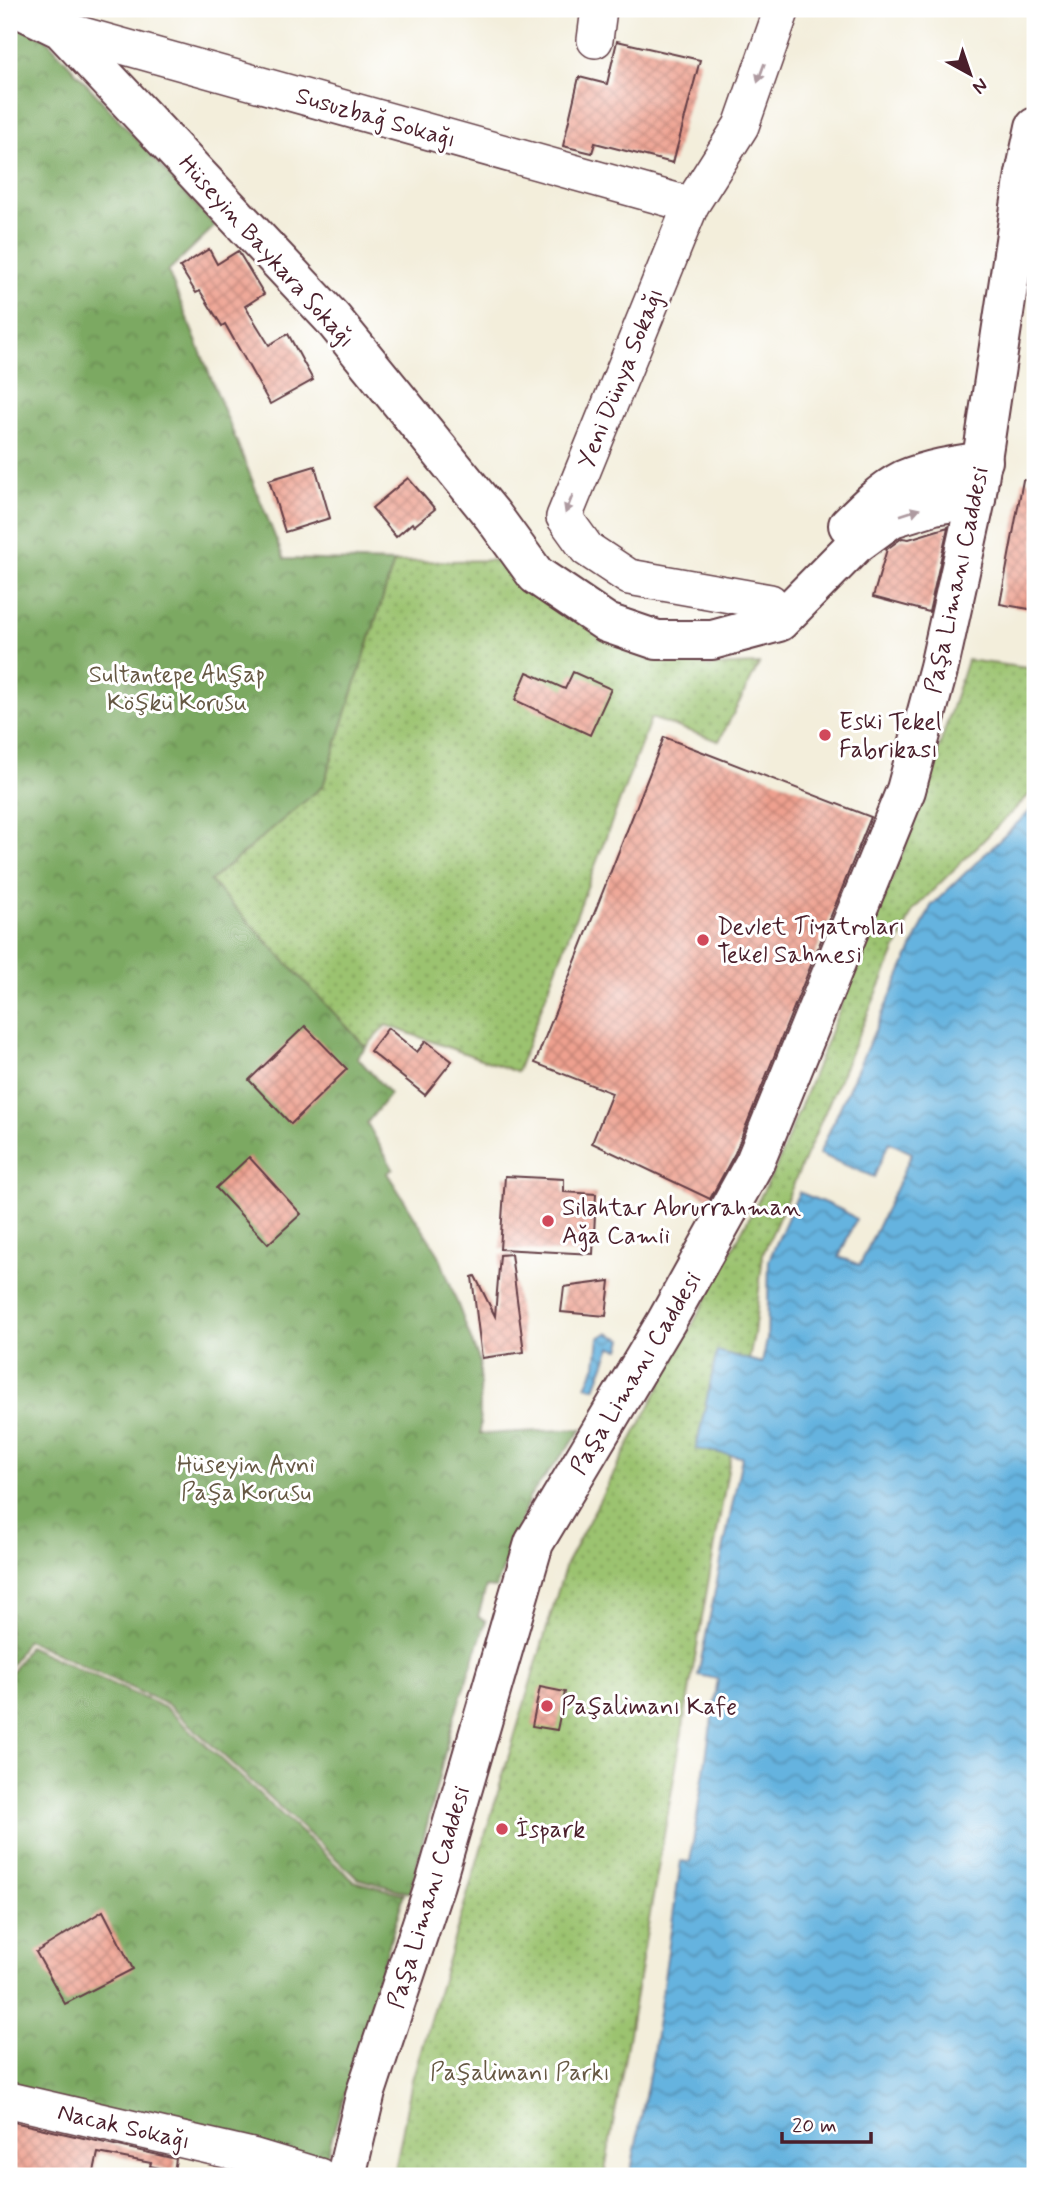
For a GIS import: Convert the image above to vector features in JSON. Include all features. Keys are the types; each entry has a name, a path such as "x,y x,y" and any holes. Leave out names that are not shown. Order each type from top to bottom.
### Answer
{"main road":[{"name":"Hüseyin Baykara Sokağı","path":"20,9 61,29 332,318 493,516 536,575 607,623 657,640 712,640 774,612 866,507 902,481 939,468 983,461"},
{"name":"Paşa Limanı Caddesi","path":"346,2176 366,2092 435,1884 534,1543 666,1322 755,1162 906,790 939,667 976,499 1025,174 1035,127"},
{"path":"774,612 892,518 934,505 976,499"}],"street":[{"name":"Yeni Dünya Sokağı","path":"774,612 629,577 587,549 564,517 691,205 741,126 782,9"},
{"name":"Susuzbağ Sokağı","path":"61,29 691,205"},
{"name":"Nacak Sokağı","path":"9,2100 252,2156 319,2176"}],"green space":[{"path":"9,22 45,38 215,226 168,271 284,559 394,562 323,786 210,881 366,1047 357,1057 390,1094 367,1123 393,1169 387,1173 439,1255 480,1363 480,1434 582,1429 530,1496 496,1588 486,1587 478,1617 486,1621 452,1724 410,1893 357,1878 168,1705 27,1640 9,1669"},
{"path":"502,560 652,651 707,666 759,664 719,741 651,718 517,1072 386,1025 366,1047 209,880 323,786 394,562"},
{"name":"Paşalimanı Parkı","path":"967,660 1035,669 1035,789 913,910 763,1254 754,1334 604,2176 394,2176 412,2080 566,1564 777,1165 917,817"},
{"path":"28,1646 166,1708 354,1881 404,1894 325,2161 9,2091 9,1677"}],"water":[{"path":"1035,806 1035,2176 630,2176 653,2054 681,1861 690,1862 718,1679 698,1675 742,1457 696,1449 717,1351 762,1363 767,1340 769,1260 799,1192 856,1219 839,1257 860,1265 912,1153 889,1142 874,1177 819,1154 931,906"},
{"path":"607,1333 623,1339 620,1349 611,1347 595,1388 586,1386 596,1365 599,1338"}],"building":[{"path":"617,41 700,60 673,163 595,143 592,153 563,146 579,77 607,84"},
{"path":"209,249 217,264 238,251 264,294 245,306 269,345 288,334 313,380 270,404 225,324 222,326 200,291 196,293 180,267"},
{"path":"315,466 330,518 285,532 269,480"},
{"path":"408,478 435,509 396,537 372,508"},
{"path":"1023,480 1035,481 1035,610 1000,604"},
{"path":"948,527 929,612 873,597 887,549 902,538 909,539"},
{"path":"527,672 565,689 573,672 611,689 590,735 515,700"},
{"name":"Devlet Tiyatroları Tekel Sahnesi","path":"664,737 871,817 735,1153 710,1199 592,1143 612,1093 535,1063"},
{"path":"305,1026 347,1069 291,1124 249,1080"},
{"path":"388,1028 417,1052 426,1041 452,1061 425,1095 370,1051"},
{"path":"249,1157 301,1214 268,1244 216,1188"},
{"name":"Silahtar Abrurrahman Ağa Camii","path":"505,1176 564,1179 564,1192 596,1194 593,1254 500,1249"},
{"path":"511,1254 524,1352 482,1358 472,1277 475,1276 495,1316 500,1255"},
{"path":"610,1281 606,1316 561,1312 564,1287"},
{"path":"540,1687 565,1692 557,1730 532,1726"},
{"path":"103,1911 133,1969 65,2004 36,1952"},
{"path":"9,2121 176,2159 174,2171 150,2166 151,2163 98,2153 93,2176 43,2176 9,2167"}],"place":[{"name":"Eski Tekel Fabrikası","path":"825,735"},
{"name":"Devlet Tiyatroları Tekel Sahnesi","path":"703,940"},
{"name":"Silahtar Abrurrahman Ağa Camii","path":"548,1221"},
{"name":"Paşalimanı Kafe","path":"547,1706"},
{"name":"İspark","path":"502,1829"}],"park label":[{"name":"Sultantepe Ahşap Köşkü Korusu","path":"177,688"},
{"name":"Hüseyin Avni Paşa Korusu","path":"246,1478"}]}
